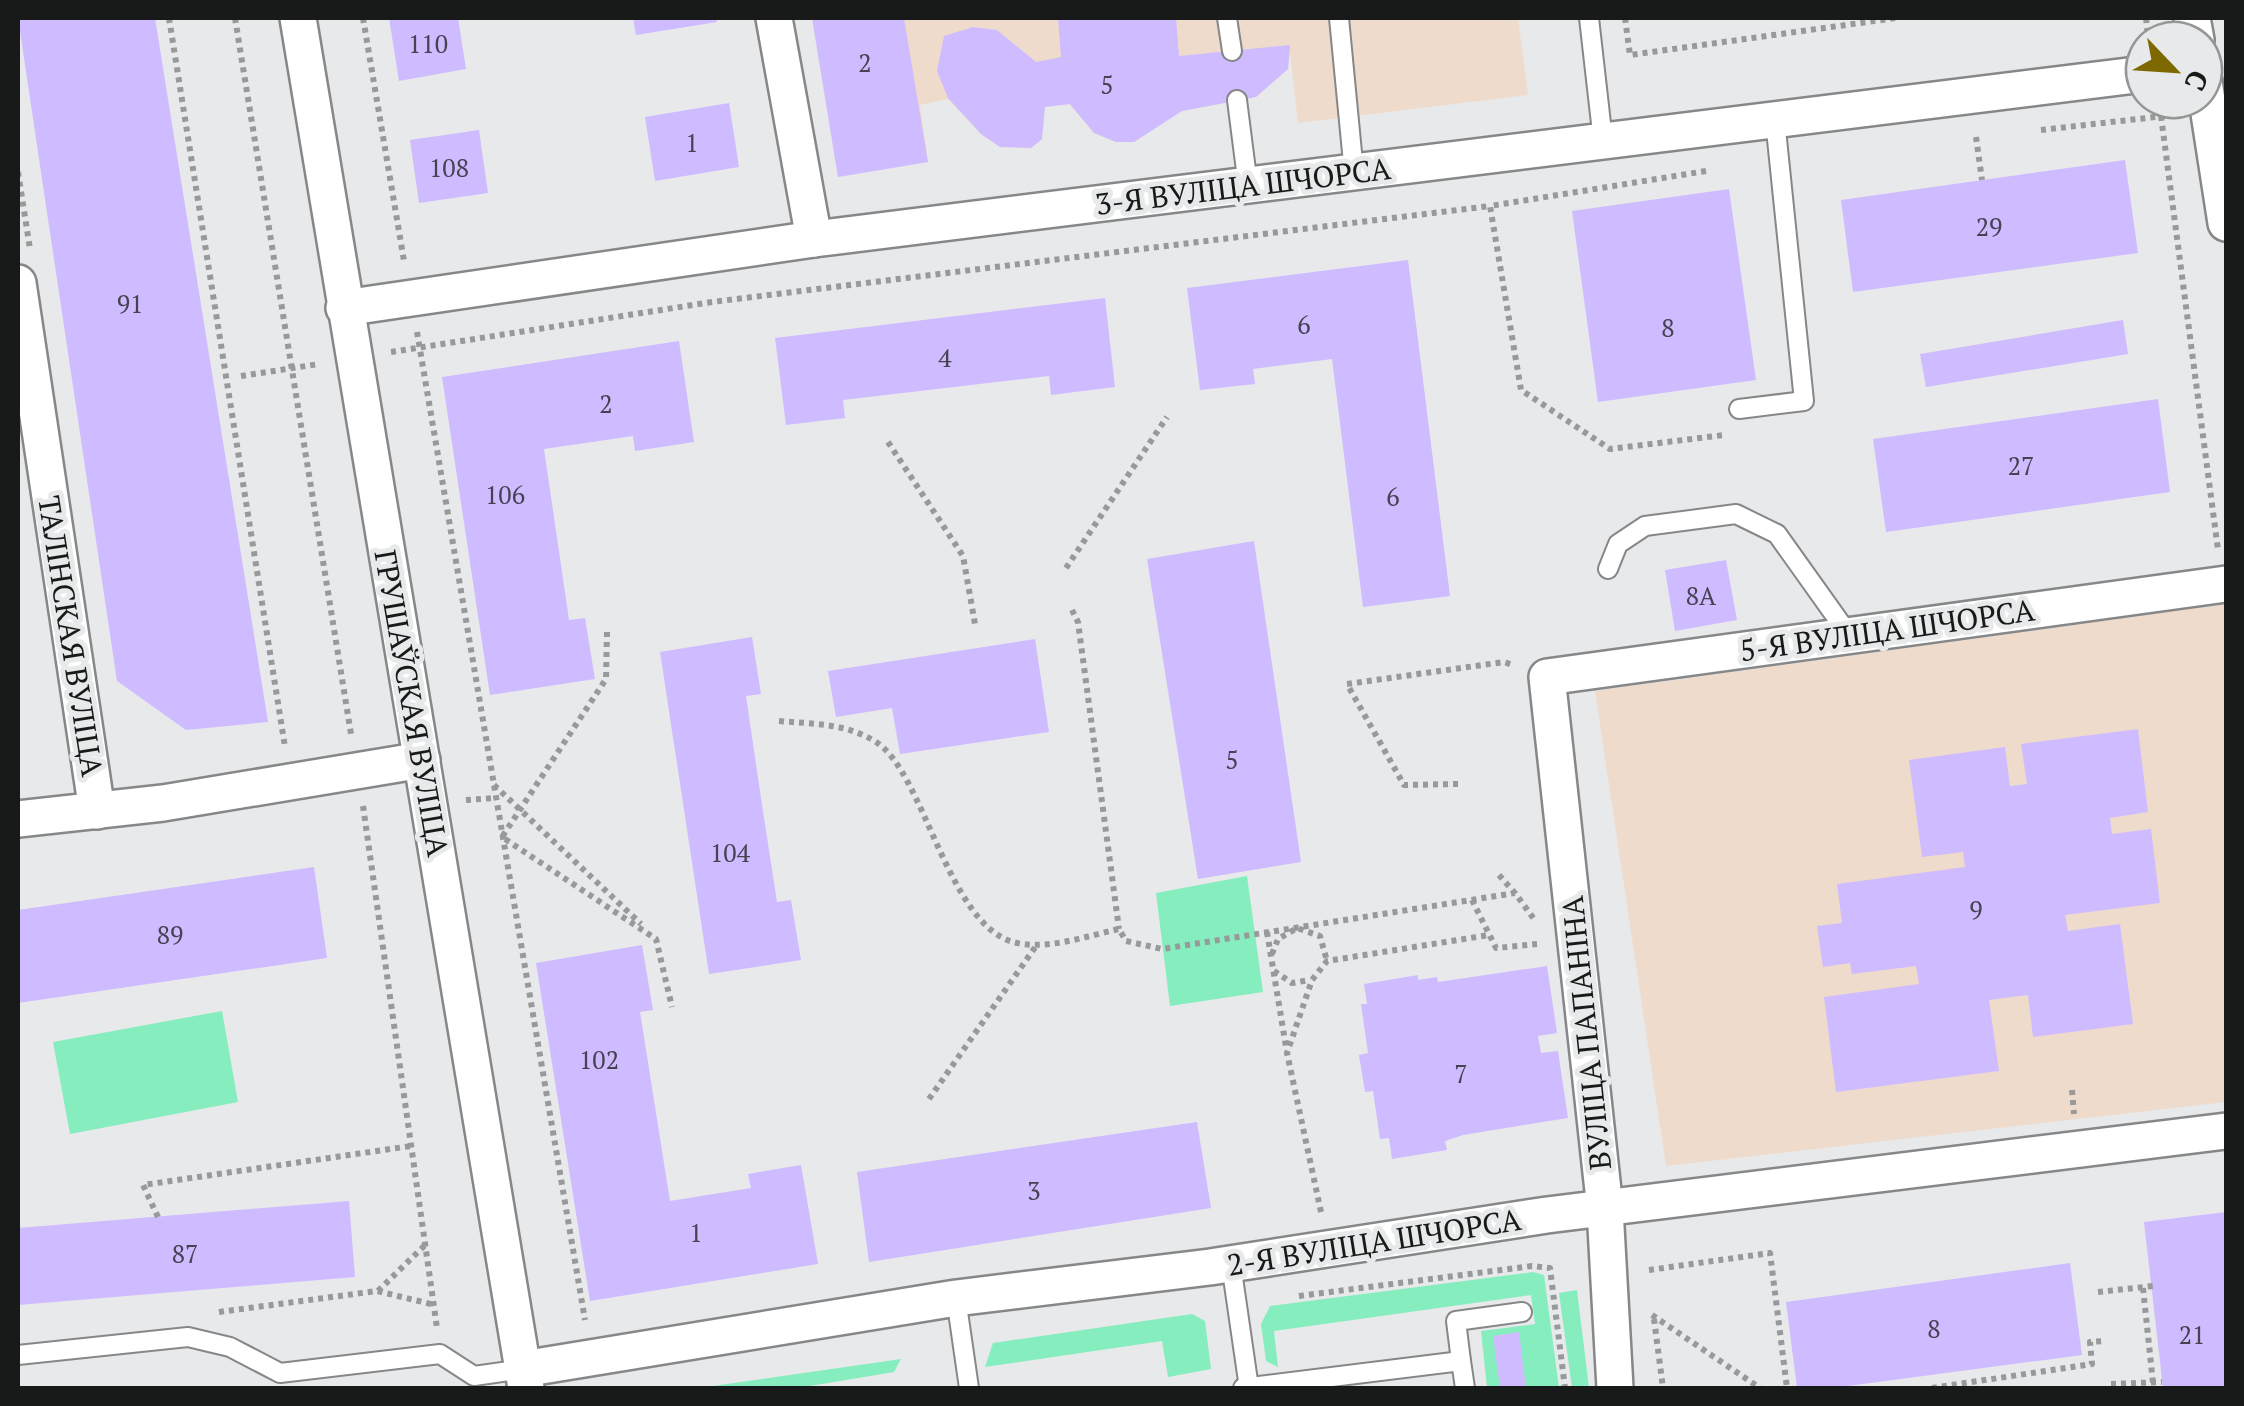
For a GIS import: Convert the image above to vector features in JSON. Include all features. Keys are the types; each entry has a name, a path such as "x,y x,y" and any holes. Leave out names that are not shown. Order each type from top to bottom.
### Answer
{"street":[{"name":"ГРУШАЎСКАЯ ВУЛІЦА","path":"298,18 524,1379"},
{"path":"774,18 814,239"},
{"name":"3-Я ВУЛІЦА ШЧОРСА","path":"344,308 814,239 2124,76"},
{"path":"2219,120 2226,223"},
{"name":"ТАЛІНСКАЯ ВУЛІЦА","path":"25,276 97,811"},
{"name":"5-Я ВУЛІЦА ШЧОРСА","path":"1547,677 2224,584"},
{"name":"ВУЛІЦА ПАПАНІНА","path":"1547,677 1605,1209 1615,1388"},
{"name":"ТАЛІНСКАЯ ВУЛІЦА","path":"18,819 97,811 422,760"},
{"name":"2-Я ВУЛІЦА ШЧОРСА","path":"524,1379 598,1360 956,1298 1232,1264 1605,1209 2226,1131"}],"lane":[{"path":"1227,18 1232,51"},
{"path":"1339,18 1354,172"},
{"path":"1589,18 1603,141"},
{"path":"1238,100 1248,186"},
{"path":"1738,409 1804,401 1775,120"},
{"path":"1608,570 1618,544 1645,526 1736,514 1777,534 1849,635"},
{"path":"1232,1264 1247,1388 1461,1361"},
{"path":"956,1298 969,1388"},
{"path":"1466,1388 1456,1320 1522,1312"},
{"path":"18,1355 188,1338 230,1347 280,1373 440,1354 474,1376 524,1379"}],"path":[{"path":"169,18 288,765"},
{"path":"235,18 356,770 440,1354"},
{"path":"363,18 584,1319 592,1332 598,1360"},
{"path":"1625,18 1630,55 1896,18"},
{"path":"2032,131 2161,116 2224,584"},
{"path":"1957,140 1995,135"},
{"path":"1976,138 1982,180"},
{"path":"241,376 712,302 1490,206 1779,160"},
{"path":"18,172 25,276"},
{"path":"1490,206 1521,390 1610,449 1744,432"},
{"path":"1066,568 1167,417"},
{"path":"888,442 963,556 974,624"},
{"path":"1072,610 1078,622 1119,929 1126,941 1162,949 1514,893"},
{"path":"502,837 606,679 607,632"},
{"path":"1458,784 1404,785 1347,684 1504,662 1547,677"},
{"path":"779,721 846,727 879,744 894,759 928,830 980,920 1009,941 1036,946 1119,929"},
{"path":"493,784 656,939 672,1007"},
{"path":"502,837 656,939"},
{"path":"1499,875 1544,930"},
{"path":"1472,900 1496,948 1553,943"},
{"path":"1271,957 1278,939 1296,928 1320,936 1327,962"},
{"path":"1267,932 1322,1217"},
{"path":"1288,1053 1312,980 1327,962 1489,936"},
{"path":"929,1099 1036,946"},
{"path":"1274,971 1292,982 1312,980"},
{"path":"158,1217 143,1185 411,1146"},
{"path":"377,1292 426,1244"},
{"path":"1650,1270 1770,1253 1787,1388"},
{"path":"1236,1305 1532,1266 1550,1268 1565,1388"},
{"path":"2098,1292 2154,1286"},
{"path":"2111,1384 2152,1384 2142,1288"},
{"path":"1653,1315 1760,1388"},
{"path":"1932,1388 2092,1364 2090,1342 2104,1340"}],"shaded area":[{"path":"812,18 1518,18 1528,95 1298,123 1290,53 1288,69 1256,97 1182,111 1134,142 1116,142 1094,133 1069,104 1045,107 1042,139 1031,148 1000,147 981,134 948,99 920,105 928,162 838,177"},
{"path":"2226,604 2226,1102 1666,1166 1595,691"}],"green space":[{"path":"1247,876 1263,992 1170,1006 1156,893"},
{"path":"222,1011 238,1102 70,1134 53,1042"},
{"path":"1533,1272 1544,1275 1559,1388 1487,1388 1481,1331 1535,1324 1531,1295 1274,1331 1278,1367 1266,1361 1261,1324 1270,1306"},
{"path":"1577,1290 1589,1388 1572,1388 1559,1293"},
{"path":"1192,1314 1205,1321 1211,1369 1168,1377 1162,1341 985,1367 993,1343"},
{"path":"901,1359 894,1372 798,1388 699,1388"}],"building":[{"path":"18,18 155,18 268,722 186,730 117,681"},
{"path":"389,18 458,18 466,69 399,81"},
{"path":"633,18 716,18 717,22 636,35"},
{"path":"812,18 904,18 928,162 838,177"},
{"path":"1058,18 1176,18 1179,56 1290,45 1288,69 1256,97 1182,111 1134,142 1116,142 1094,133 1070,104 1045,107 1042,139 1031,148 1000,147 981,134 948,98 937,71 944,36 973,27 997,30 1036,62 1061,57"},
{"path":"729,103 739,167 655,181 645,117"},
{"path":"479,130 488,193 419,203 410,140"},
{"path":"2125,160 2138,253 1853,292 1841,200"},
{"path":"1729,189 1756,380 1598,402 1572,211"},
{"path":"1408,260 1450,596 1363,607 1332,359 1253,369 1255,384 1200,390 1187,288"},
{"path":"1105,298 1115,387 1051,395 1049,376 843,400 845,418 786,425 775,338"},
{"path":"2123,320 2128,354 1926,387 1920,354"},
{"path":"679,341 694,442 635,451 633,436 544,449 569,620 585,618 595,679 490,695 442,377"},
{"path":"2158,399 2170,492 1886,532 1873,439"},
{"path":"1254,541 1301,862 1198,879 1147,559"},
{"path":"1726,560 1737,620 1675,631 1665,570"},
{"path":"752,637 761,694 746,696 762,805 777,902 791,900 801,960 709,974 660,652"},
{"path":"1035,639 1049,732 900,754 892,708 836,717 828,671"},
{"path":"2138,729 2148,812 2110,818 2112,834 2151,829 2160,903 2065,915 2068,931 2120,924 2133,1024 2033,1037 2028,995 1989,1000 1999,1071 1836,1092 1824,997 1919,984 1916,966 1852,974 1850,963 1823,967 1817,926 1842,923 1837,884 1965,867 1963,852 1922,857 1909,760 2005,747 2010,786 2027,784 2021,744"},
{"path":"314,867 327,958 18,1003 18,910"},
{"path":"642,945 653,1010 640,1012 670,1201 751,1188 748,1174 801,1165 818,1264 590,1301 536,963"},
{"path":"1547,966 1557,1033 1538,1036 1541,1053 1558,1051 1568,1118 1463,1135 1445,1141 1447,1150 1392,1159 1389,1138 1380,1139 1373,1091 1365,1092 1359,1055 1368,1053 1361,1004 1367,1004 1364,984 1418,975 1418,980 1437,977 1438,982"},
{"path":"1197,1122 1211,1208 869,1262 857,1172"},
{"path":"349,1201 355,1277 18,1305 18,1228"},
{"path":"2226,1212 2226,1388 2163,1388 2144,1222"},
{"path":"2070,1263 2082,1355 1833,1388 1797,1388 1786,1302"},
{"path":"1519,1332 1526,1388 1500,1388 1493,1336"}]}
